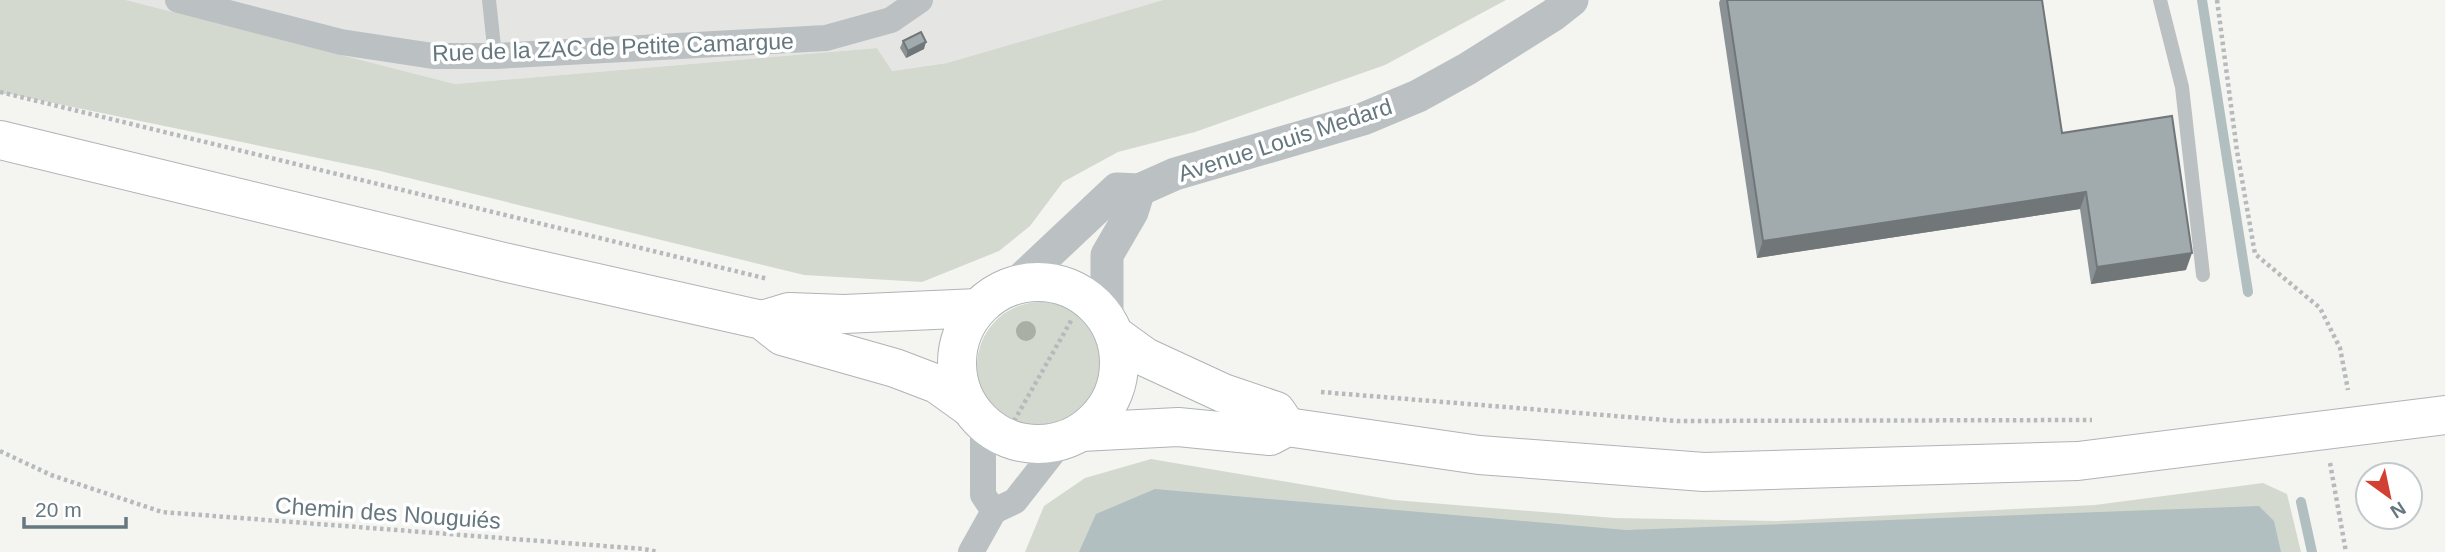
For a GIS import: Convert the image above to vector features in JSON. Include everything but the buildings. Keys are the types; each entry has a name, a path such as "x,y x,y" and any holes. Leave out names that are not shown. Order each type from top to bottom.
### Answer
{"main road":[{"path":"0,141 508,263 762,320 782,336 894,368 937,384 988,418"},
{"path":"1072,437 1097,418 1110,401 1117,381 1119,360 1093,304 1076,291 1045,283 1014,286 995,295 978,308 958,345 956,366 960,388 988,418 1000,436 1020,443 1041,445 1072,437 1178,427 1270,436 1287,427 1479,454 1704,472 2078,461 2445,415"},
{"path":"762,320 789,312 844,314 978,308"},
{"path":"1100,323 1145,357 1223,393 1276,411 1287,427"}],"street":[{"name":"Rue de la ZAC de Petite Camargue","path":"178,0 244,8 341,42 433,56 495,56 826,38 891,20 920,0"},
{"name":"Avenue Louis Medard","path":"1014,286 1117,188 1139,190 1175,174 1363,119 1418,96 1467,69 1553,15 1572,0"},
{"path":"1100,323 1107,255 1132,212 1139,190"},
{"path":"988,418 983,495 994,511"},
{"path":"971,552 994,511 1015,501 1072,437"}],"lane":[{"path":"489,0 495,56"},
{"path":"2160,0 2182,87 2203,275"}],"path":[{"path":"2217,0 2237,151 2255,254 2320,308 2340,348 2347,381 2348,392 2336,395"},
{"path":"0,92 769,279"},
{"path":"988,418 1100,323"},
{"path":"1310,391 1677,421 2096,420"},
{"path":"2323,431 2346,552"},
{"name":"Chemin des Nouguiés","path":"0,451 51,475 162,512 658,552"}],"shaded area":[{"path":"0,0 126,0 455,84 877,48 892,71 947,63 1163,0 1506,0 1385,65 1195,132 1118,152 1063,182 1030,226 999,251 922,282 804,275 376,170 0,94"},
{"path":"126,0 1163,0 947,63 891,71 877,48 455,84"},
{"path":"1041,302 1066,307 1086,321 1100,341 1105,366 1100,391 1086,411 1066,425 1041,430 1016,425 996,411 982,391 977,366 982,341 996,321 1016,307"},
{"path":"1151,459 1394,500 1615,518 1778,521 2095,505 2263,483 2287,494 2301,552 1025,552 1044,506 1085,478"},
{"path":"1155,489 1626,530 2259,506 2274,521 2281,552 1079,552 1096,514"}],"waterway":[{"path":"2202,0 2248,292"},
{"path":"2301,502 2312,552"}]}
